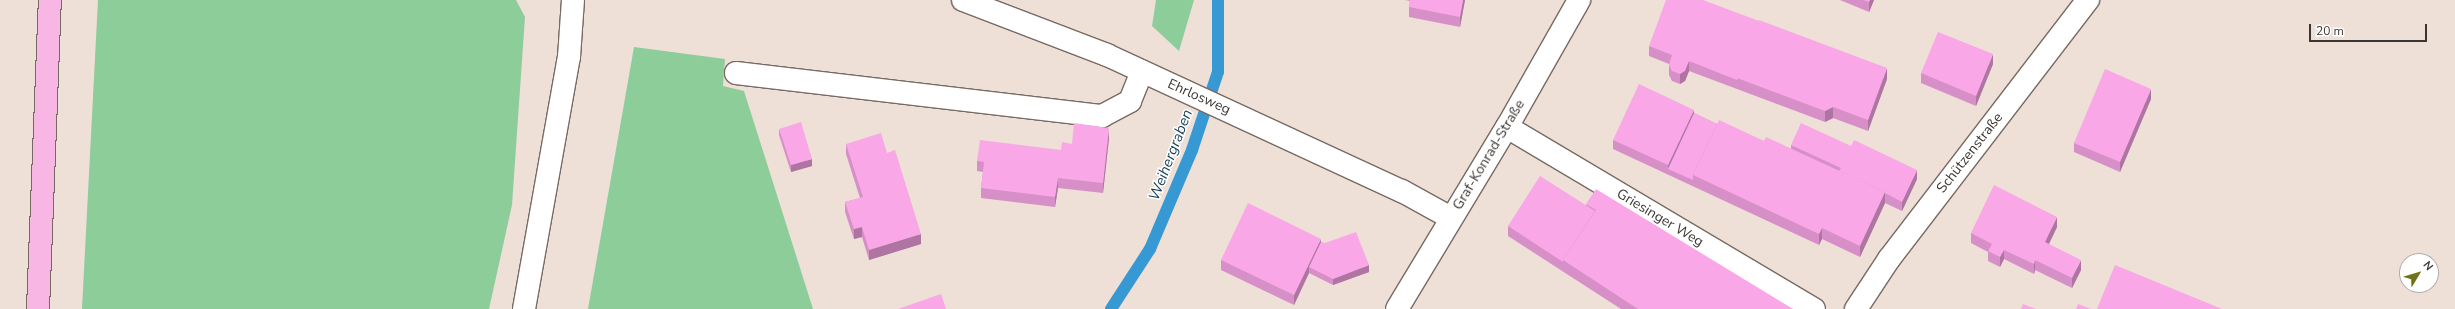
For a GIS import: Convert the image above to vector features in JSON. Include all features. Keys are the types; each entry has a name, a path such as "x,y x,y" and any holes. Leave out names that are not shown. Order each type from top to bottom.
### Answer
{"main road":[{"path":"38,309 50,0"}],"street":[{"path":"524,309 569,57 573,0"},
{"name":"Ehrlosweg","path":"963,0 1108,55 1402,191 1451,218"},
{"name":"Graf-Konrad-Straße","path":"1397,309 1507,127 1579,0"},
{"name":"Schützenstraße","path":"1856,309 1889,258 2088,0"},
{"path":"736,73 1102,116 1130,101 1142,71"},
{"name":"Griesinger Weg","path":"1507,127 1814,309"}],"green space":[{"path":"98,0 516,0 525,17 512,205 489,309 82,309"},
{"path":"1156,0 1194,0 1179,51 1152,26"},
{"path":"634,47 725,59 723,86 744,91 813,309 588,309"}],"building":[{"path":"1410,0 1463,0 1460,17 1409,7"},
{"path":"1666,0 1703,0 1759,21 1737,80 1689,61 1685,71 1680,74 1672,71 1669,65 1672,55 1649,46"},
{"path":"1759,20 1887,68 1868,120 1833,107 1825,111 1737,78"},
{"path":"1938,32 1993,54 1976,96 1921,73"},
{"path":"2105,69 2151,89 2120,162 2074,143"},
{"path":"1639,84 1694,110 1668,165 1613,140"},
{"path":"1694,113 1717,124 1693,175 1693,180 1668,169"},
{"path":"1719,120 1764,141 1766,137 1885,192 1860,246 1822,228 1819,234 1693,175"},
{"path":"801,122 812,159 791,165 779,129"},
{"path":"1074,123 1109,128 1103,183 1058,178 1055,197 981,188 984,162 977,161 980,140 1061,150 1062,142 1072,144"},
{"path":"1801,123 1851,146 1854,140 1917,170 1902,202 1885,192 1839,171 1841,168 1791,145"},
{"path":"881,133 887,153 895,150 921,234 869,250 862,227 854,229 845,202 863,197 846,144"},
{"path":"1540,176 1595,211 1563,262 1508,226"},
{"path":"1994,185 2057,217 2045,242 2081,260 2072,278 2035,260 2034,264 2004,250 2000,257 1988,251 1992,244 1971,233"},
{"path":"1596,189 1793,309 1638,309 1563,260 1596,210 1586,204"},
{"path":"1248,203 1321,239 1294,295 1221,260"},
{"path":"1356,232 1369,265 1333,279 1309,267 1321,242 1325,243"},
{"path":"2115,265 2222,309 2097,309"},
{"path":"941,294 946,309 898,309"},
{"path":"2023,304 2036,309 2021,309"},
{"path":"2078,304 2091,309 2076,309"}],"waterway":[{"name":"Weihergraben","path":"1111,309 1150,249 1192,150 1218,72 1218,0"}]}
